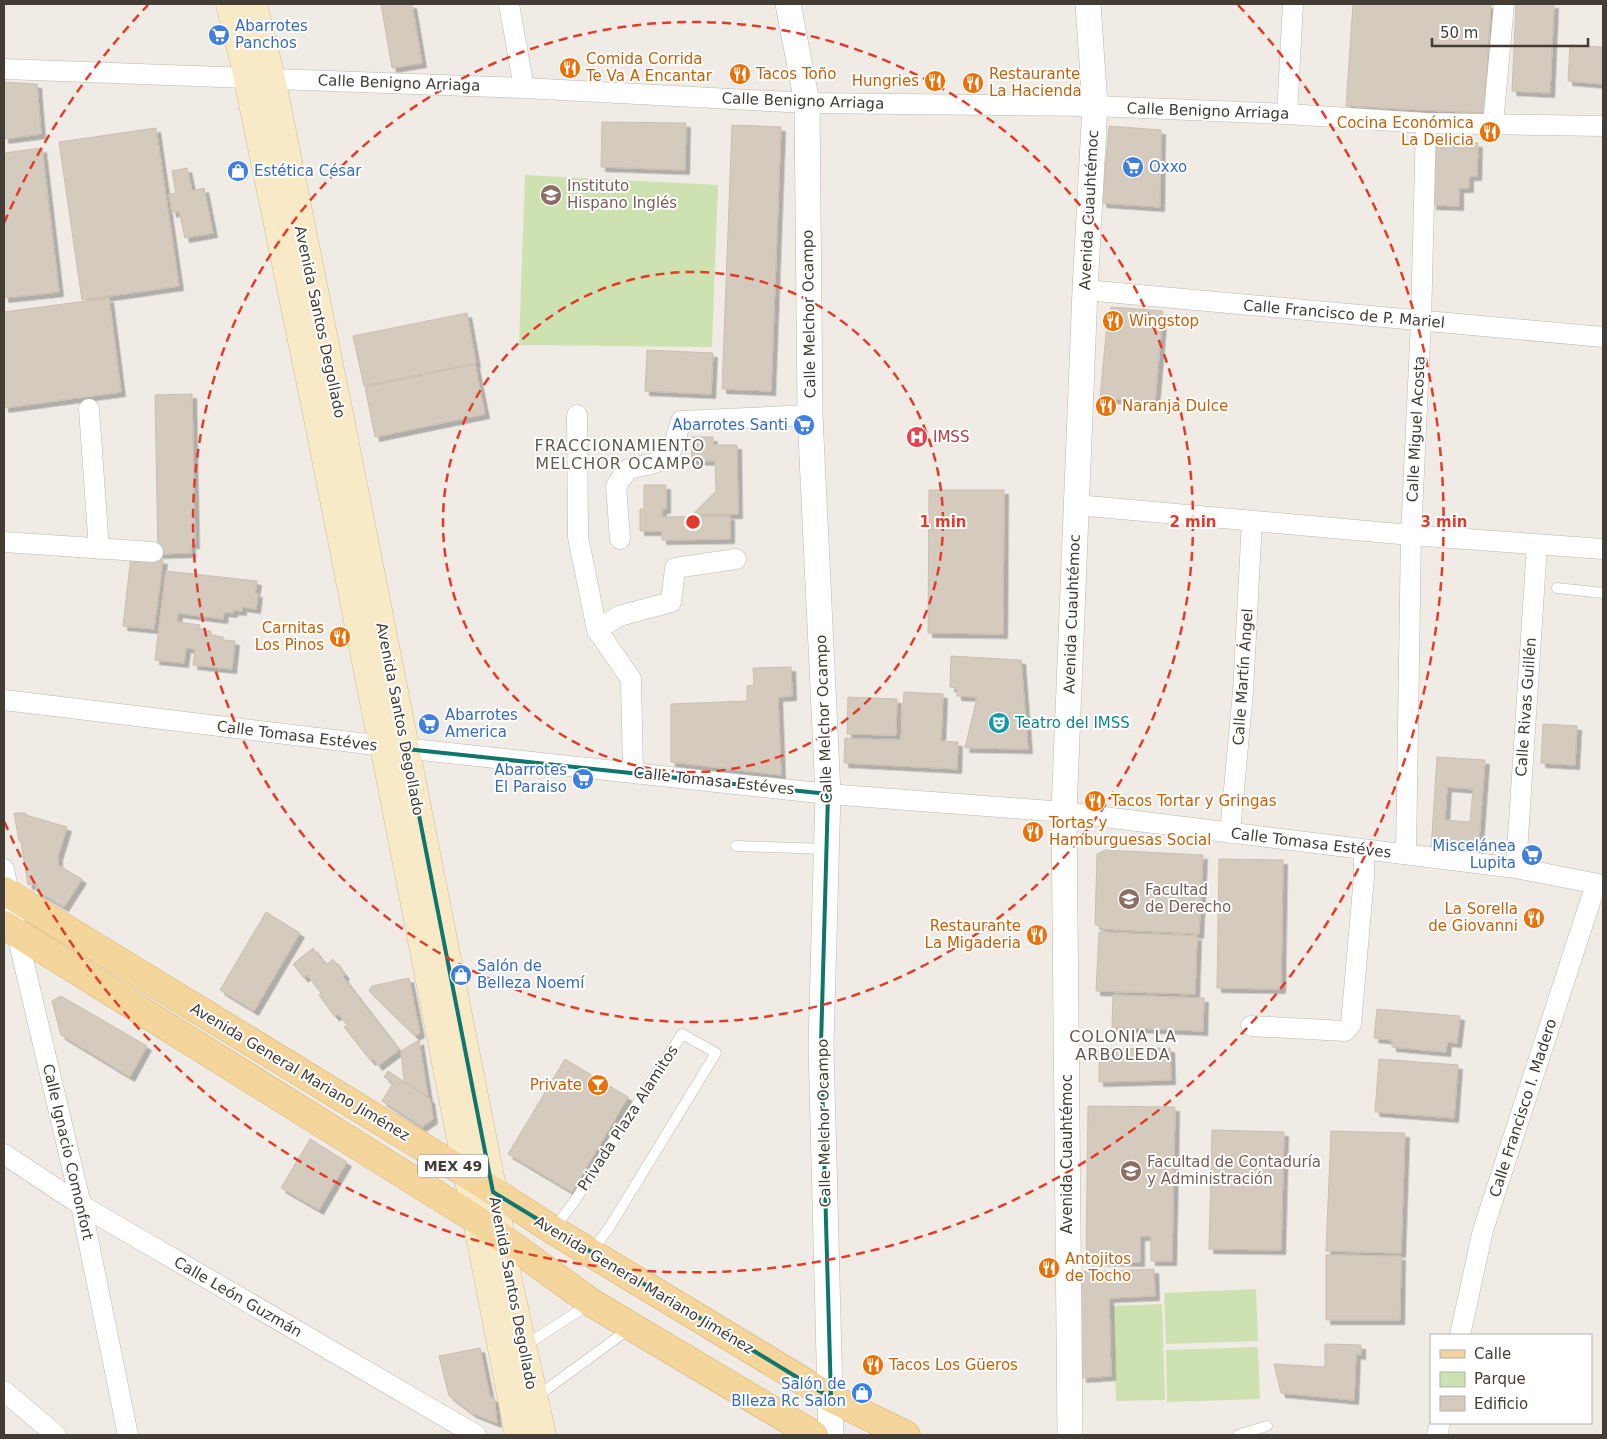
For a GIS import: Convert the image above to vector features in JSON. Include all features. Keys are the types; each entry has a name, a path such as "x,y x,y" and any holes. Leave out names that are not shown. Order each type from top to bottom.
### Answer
{"main road":[{"name":"Avenida Santos Degollado","path":"230,4 259,78"},
{"name":"Avenida Santos Degollado","path":"253,4 259,78 395,748 493,1192 507,1276 542,1435"},
{"name":"Avenida Santos Degollado","path":"395,748 467,1174 519,1435"},
{"name":"Avenida General Mariano Jiménez","path":"6,885 553,1230 831,1398 906,1435"},
{"name":"Avenida General Mariano Jiménez","path":"10,929 477,1220 592,1303 814,1435"}],"street":[{"path":"509,4 524,88"},
{"name":"Calle Melchor Ocampo","path":"788,4 807,103 810,415 828,794 821,1045 831,1435"},
{"name":"Avenida Cuauhtémoc","path":"1070,1435 1064,812 1085,290 1095,106 1088,4"},
{"path":"1286,114 1293,4"},
{"path":"1493,124 1504,4"},
{"name":"Calle Benigno Arriaga","path":"4,69 524,88 807,103 1095,106 1286,114 1426,123 1603,126"},
{"name":"Calle Miguel Acosta","path":"1406,854 1411,535 1421,321 1426,123"},
{"name":"Calle Francisco de P. Mariel","path":"1085,290 1603,337"},
{"path":"89,409 99,549"},
{"path":"577,415 578,537 597,630 631,679 633,772"},
{"path":"620,539 616,486 628,469 660,462 673,451 681,421 810,415"},
{"path":"1076,505 1411,535 1603,549"},
{"name":"Calle Martín Ángel","path":"1230,833 1243,691 1252,521"},
{"path":"4,542 153,552"},
{"name":"Calle Rivas Guillén","path":"1516,868 1537,545"},
{"path":"597,630 619,616 671,602 675,568 736,559"},
{"name":"Calle Tomasa Estéves","path":"4,700 395,748 828,794 1064,812 1516,868 1599,885"},
{"path":"1251,1026 1345,1031 1351,1024 1364,878 1364,849"},
{"name":"Calle Ignacio Comonfort","path":"6,885 10,929 81,1205 128,1435"},
{"name":"Calle Francisco I. Madero","path":"1460,1334 1483,1230 1599,885"},
{"name":"Calle León Guzmán","path":"4,1154 81,1205 476,1435"},
{"path":"4,1392 56,1435"}],"lane":[{"path":"1556,588 1603,593"},
{"path":"736,846 826,849"},
{"name":"Privada Plaza Alamitos","path":"553,1230 576,1199 682,1034 716,1054 609,1228 590,1252"},
{"path":"523,1347 592,1303"},
{"path":"534,1399 632,1327"},
{"path":"1238,1435 1267,1426"}],"highlighted area":[{"path":"406,749 828,794 821,1045 831,1398 493,1192"}],"green space":[{"path":"525,175 718,185 712,347 519,345"},
{"path":"1256,1289 1258,1341 1166,1344 1164,1293"},
{"path":"1162,1304 1165,1400 1116,1401 1113,1306"},
{"path":"1258,1347 1260,1399 1167,1402 1166,1350"}],"building":[{"path":"381,4 412,4 422,63 392,68"},
{"path":"1353,4 1491,4 1484,113 1346,106"},
{"path":"1516,4 1554,4 1550,93 1512,91"},
{"path":"1570,45 1603,47 1603,84 1568,81"},
{"path":"4,82 37,84 41,134 4,139"},
{"path":"602,122 686,123 685,170 601,167"},
{"path":"732,125 781,127 771,391 722,389"},
{"name":"Oxxo","path":"1109,126 1161,130 1160,207 1102,203"},
{"path":"156,128 179,286 82,300 59,142"},
{"path":"1434,141 1478,143 1477,176 1469,176 1469,188 1459,188 1459,206 1432,205"},
{"path":"42,148 59,292 4,298 4,153"},
{"path":"187,168 192,191 204,188 213,233 185,238 179,211 172,213 169,194 176,193 172,171"},
{"path":"109,298 121,392 4,408 4,312"},
{"path":"1111,307 1163,311 1155,402 1100,398 1107,323 1110,323"},
{"path":"467,313 476,363 364,386 353,336"},
{"path":"647,350 713,353 711,394 645,391"},
{"path":"475,364 485,414 375,437 365,387"},
{"path":"192,394 195,544 191,544 191,553 158,554 155,395"},
{"path":"691,437 713,437 713,445 737,445 738,514 692,515 716,491 715,461 692,460"},
{"path":"644,485 666,485 666,509 662,509 662,517 730,516 730,539 662,540 662,531 640,531 640,509 644,509"},
{"path":"929,490 1004,490 1003,634 928,633"},
{"path":"131,556 163,560 154,629 123,626"},
{"path":"166,571 257,581 255,594 258,593 256,609 242,607 242,611 224,612 223,619 178,613 177,622 200,625 199,630 211,631 211,635 223,637 223,640 235,641 232,669 193,665 195,649 186,648 184,663 155,660"},
{"name":"Teatro del IMSS","path":"951,656 1021,660 1028,749 965,748 977,697 957,696 957,688 950,687"},
{"path":"791,667 792,696 778,697 781,775 671,762 671,704 747,701 747,686 754,685 753,668"},
{"path":"904,692 943,694 941,741 958,742 957,769 844,763 845,738 901,741"},
{"path":"848,697 897,699 896,735 847,734"},
{"path":"1543,724 1577,726 1575,765 1541,763"},
{"path":"1437,757 1485,760 1478,853 1431,850","holes":["1447,787 1473,789 1470,822 1445,820"]},
{"path":"14,813 26,813 26,815 67,827 58,856 58,865 82,879 64,907 35,890 38,884 28,885"},
{"path":"1105,850 1203,855 1199,934 1103,929 1095,924 1097,854"},
{"path":"1219,859 1283,860 1281,989 1217,988"},
{"path":"266,912 300,933 254,1011 220,990"},
{"path":"1099,932 1197,936 1195,994 1096,991"},
{"path":"313,948 326,965 333,959 345,975 343,977 399,1050 378,1066 373,1059 371,1061 344,1027 347,1025 338,1014 335,1017 319,995 321,993 307,975 304,978 293,964"},
{"path":"409,978 420,1033 415,1036 369,991 372,986"},
{"path":"1113,995 1204,998 1203,1031 1112,1027"},
{"path":"61,996 147,1046 130,1077 61,1035 52,1001"},
{"path":"1377,1009 1460,1016 1457,1043 1447,1042 1446,1052 1392,1047 1392,1040 1374,1038"},
{"path":"419,1040 428,1097 404,1082 401,1051"},
{"path":"1170,1048 1171,1080 1099,1082 1099,1049"},
{"path":"565,1059 628,1097 572,1192 508,1154"},
{"path":"1379,1059 1458,1065 1454,1118 1375,1112"},
{"path":"388,1071 430,1099 433,1119 422,1127 382,1101 393,1083 384,1077"},
{"name":"Facultad de Contaduría y Administración","path":"1088,1106 1175,1107 1172,1261 1151,1261 1151,1236 1140,1236 1140,1262 1086,1261"},
{"path":"1212,1130 1284,1132 1281,1250 1209,1249"},
{"path":"1331,1131 1405,1133 1401,1253 1326,1251"},
{"path":"310,1139 347,1162 319,1210 281,1188"},
{"path":"1326,1255 1401,1256 1400,1320 1326,1320"},
{"path":"1154,1269 1155,1296 1109,1298 1111,1376 1082,1378 1079,1272"},
{"path":"1325,1344 1361,1345 1361,1355 1356,1354 1354,1400 1281,1393 1274,1364 1325,1367"},
{"path":"480,1348 490,1397 494,1398 497,1423 472,1413 449,1396 439,1356"}],"place":[{"name":"Abarrotes Panchos","path":"219,35"},
{"name":"Comida Corrida Te Va A Encantar","path":"570,68"},
{"name":"Tacos Toño","path":"740,74"},
{"name":"Hungries","path":"935,81"},
{"name":"Restaurante La Hacienda","path":"973,83"},
{"name":"Cocina Económica La Delicia","path":"1490,132"},
{"name":"Oxxo","path":"1133,167"},
{"name":"Estética César","path":"238,171"},
{"name":"Instituto Hispano Inglés","path":"551,195"},
{"name":"Wingstop","path":"1113,321"},
{"name":"Naranja Dulce","path":"1106,406"},
{"name":"Abarrotes Santi","path":"804,425"},
{"name":"IMSS","path":"917,437"},
{"name":"Carnitas Los Pinos","path":"340,637"},
{"name":"Teatro del IMSS","path":"999,723"},
{"name":"Abarrotes America","path":"429,724"},
{"name":"Abarrotes El Paraiso","path":"583,779"},
{"name":"Tacos Tortar y Gringas","path":"1095,801"},
{"name":"Tortas y Hamburguesas Social","path":"1033,832"},
{"name":"Miscelánea Lupita","path":"1532,855"},
{"name":"Facultad de Derecho","path":"1129,899"},
{"name":"La Sorella de Giovanni","path":"1534,918"},
{"name":"Restaurante La Migaderia","path":"1037,935"},
{"name":"Salón de Belleza Noemí","path":"461,975"},
{"name":"Private","path":"598,1085"},
{"name":"Facultad de Contaduría y Administración","path":"1131,1171"},
{"name":"Antojitos de Tocho","path":"1049,1268"},
{"name":"Tacos Los Güeros","path":"873,1365"},
{"name":"Salón de Blleza Rc Salon","path":"862,1393"}],"district":[{"name":"FRACCIONAMIENTO MELCHOR OCAMPO","path":"620,454"},
{"name":"COLONIA LA ARBOLEDA","path":"1123,1045"}]}
